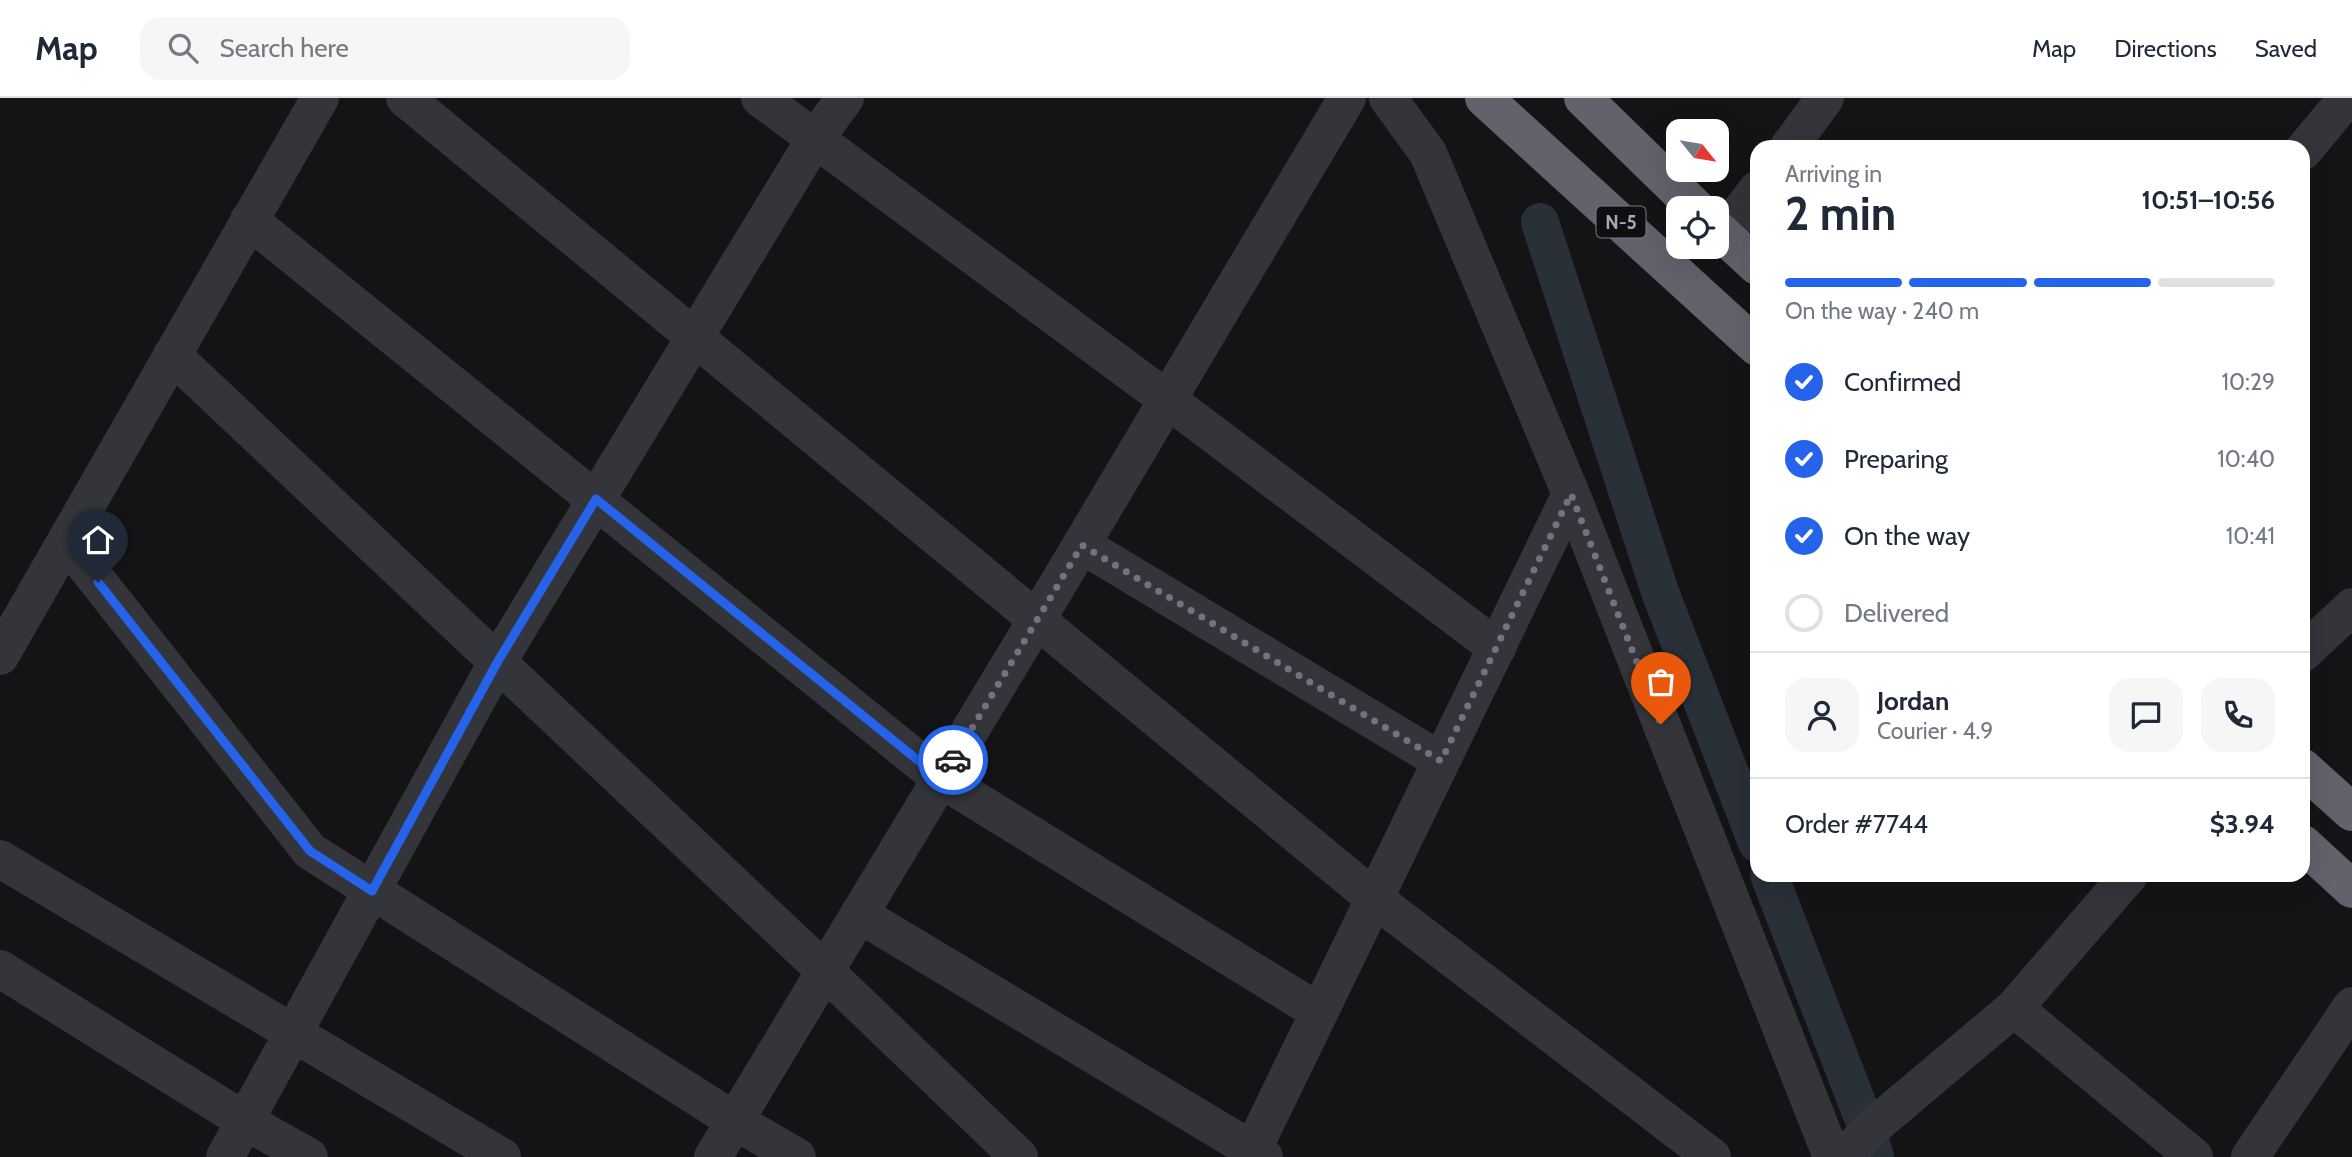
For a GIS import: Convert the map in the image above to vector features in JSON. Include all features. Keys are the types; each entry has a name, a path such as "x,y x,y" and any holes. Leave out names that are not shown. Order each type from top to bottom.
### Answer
{"highway":[{"name":"N-5","path":"1485,98 1750,340"},
{"path":"1583,98 1684,196"},
{"path":"1729,240 1750,260"},
{"path":"2310,774 2352,812"},
{"path":"2310,850 2352,889"}],"street":[{"path":"0,656 320,98"},
{"path":"405,98 1375,899 1712,1157"},
{"path":"760,98 1497,648"},
{"path":"225,1157 498,661 815,139 845,98"},
{"path":"713,1157 1082,545 1347,98"},
{"path":"1388,98 1428,153 1571,494 1832,1157"},
{"path":"1793,140 1825,98"},
{"path":"2310,143 2347,98"},
{"path":"1729,222 1750,198"},
{"path":"250,220 941,779 1319,1012"},
{"path":"172,355 1019,1157"},
{"path":"859,914 1255,1155 1319,1012 1571,494"},
{"path":"66,541 310,851 735,1121 797,1157"},
{"path":"1082,545 1441,761"},
{"path":"2310,646 2352,607"},
{"path":"0,859 502,1157"},
{"path":"1845,1157 1868,1131 2014,1008 2123,882"},
{"path":"0,969 245,1121 309,1157"},
{"path":"2250,1157 2352,1006"},
{"path":"2014,1008 2194,1157"}],"waterway":[{"path":"1540,222 1660,592 1750,825"},
{"path":"1772,882 1868,1131 1875,1157"}],"way so far":[{"path":"953,760 1082,545 1441,761 1571,494 1661,724"}],"route":[{"path":"98,582 310,851 372,891 498,661 596,499 941,779 953,760"}]}
